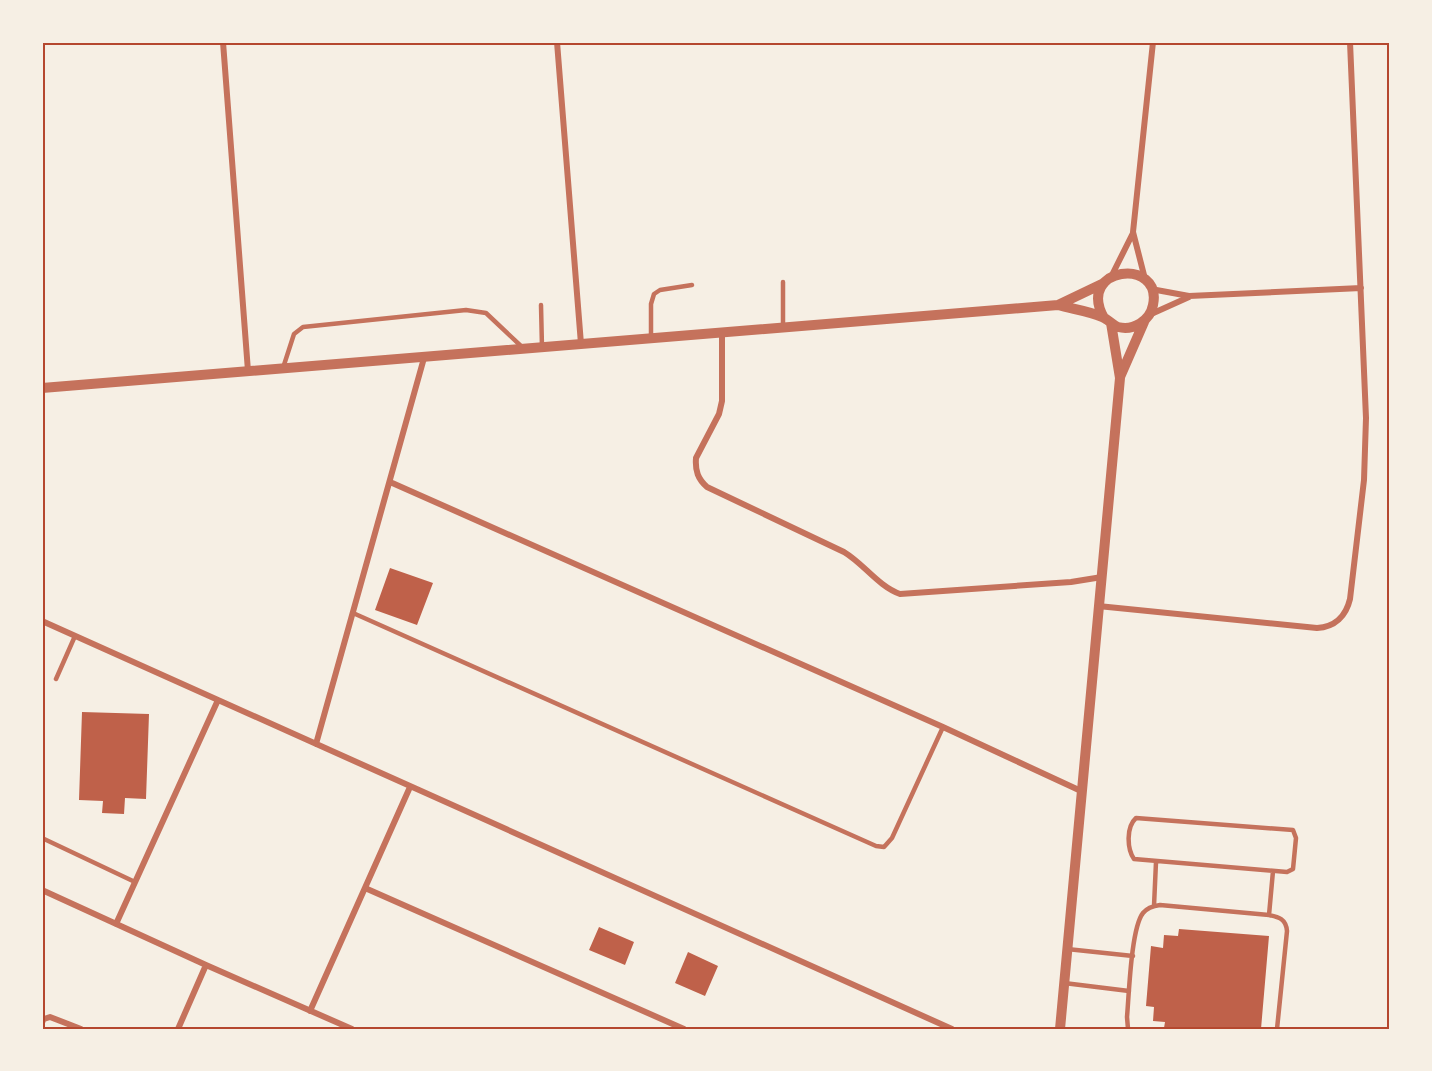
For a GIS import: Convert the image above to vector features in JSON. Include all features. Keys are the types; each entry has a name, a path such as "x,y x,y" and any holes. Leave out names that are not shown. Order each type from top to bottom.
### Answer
{"street":[{"path":"223,42 248,371"},
{"path":"557,42 581,344"},
{"path":"1060,1029 1120,378 1107,320 1098,301 1099,292 1133,232 1153,42"},
{"path":"1098,606 1317,628 1331,626 1342,618 1350,599 1365,463 1366,418 1350,42"},
{"path":"1120,378 1154,298 1133,232"},
{"path":"1058,305 1120,273 1129,272 1138,275 1149,285 1189,296 1361,288"},
{"path":"42,388 1058,305 1107,320 1119,327 1128,328 1189,296"},
{"path":"722,334 722,401 696,458 695,467 697,475 707,488 844,552 885,586 900,594 1071,582 1102,577"},
{"path":"316,744 424,358"},
{"path":"390,482 943,727 1081,791"},
{"path":"42,621 952,1029"},
{"path":"116,924 218,700"},
{"path":"310,1011 410,787"},
{"path":"365,888 684,1029"},
{"path":"42,890 352,1029"},
{"path":"178,1029 206,965"},
{"path":"42,1022 50,1017 81,1029"},
{"path":"931,1029 934,1021"}],"lane":[{"path":"783,282 783,329"},
{"path":"651,339 651,304 654,294 660,290 692,285"},
{"path":"541,305 542,348"},
{"path":"283,368 294,334 303,327 466,310 486,313 524,349"},
{"path":"353,613 876,846 884,847 892,838 943,727"},
{"path":"56,679 75,636"},
{"path":"1136,818 1293,830 1296,838 1293,869 1290,872 1156,862 1139,861 1131,856 1130,829 1136,818"},
{"path":"42,838 135,882"},
{"path":"1154,906 1156,862"},
{"path":"1269,915 1273,871"},
{"path":"1128,1029 1127,1017 1138,921 1154,906 1166,905 1269,915 1280,918 1287,924 1277,1029"},
{"path":"1067,949 1133,956"},
{"path":"1064,983 1130,991"}],"building":[{"path":"390,568 433,583 417,625 375,610"},
{"path":"82,712 149,714 146,799 125,798 124,814 102,813 103,801 79,800"},
{"path":"599,927 634,942 625,965 589,950"},
{"path":"1179,929 1269,936 1261,1029 1164,1028 1165,1022 1153,1021 1154,1007 1146,1006 1151,946 1163,948 1164,935 1178,936"},
{"path":"688,952 718,966 705,996 675,983"}]}
